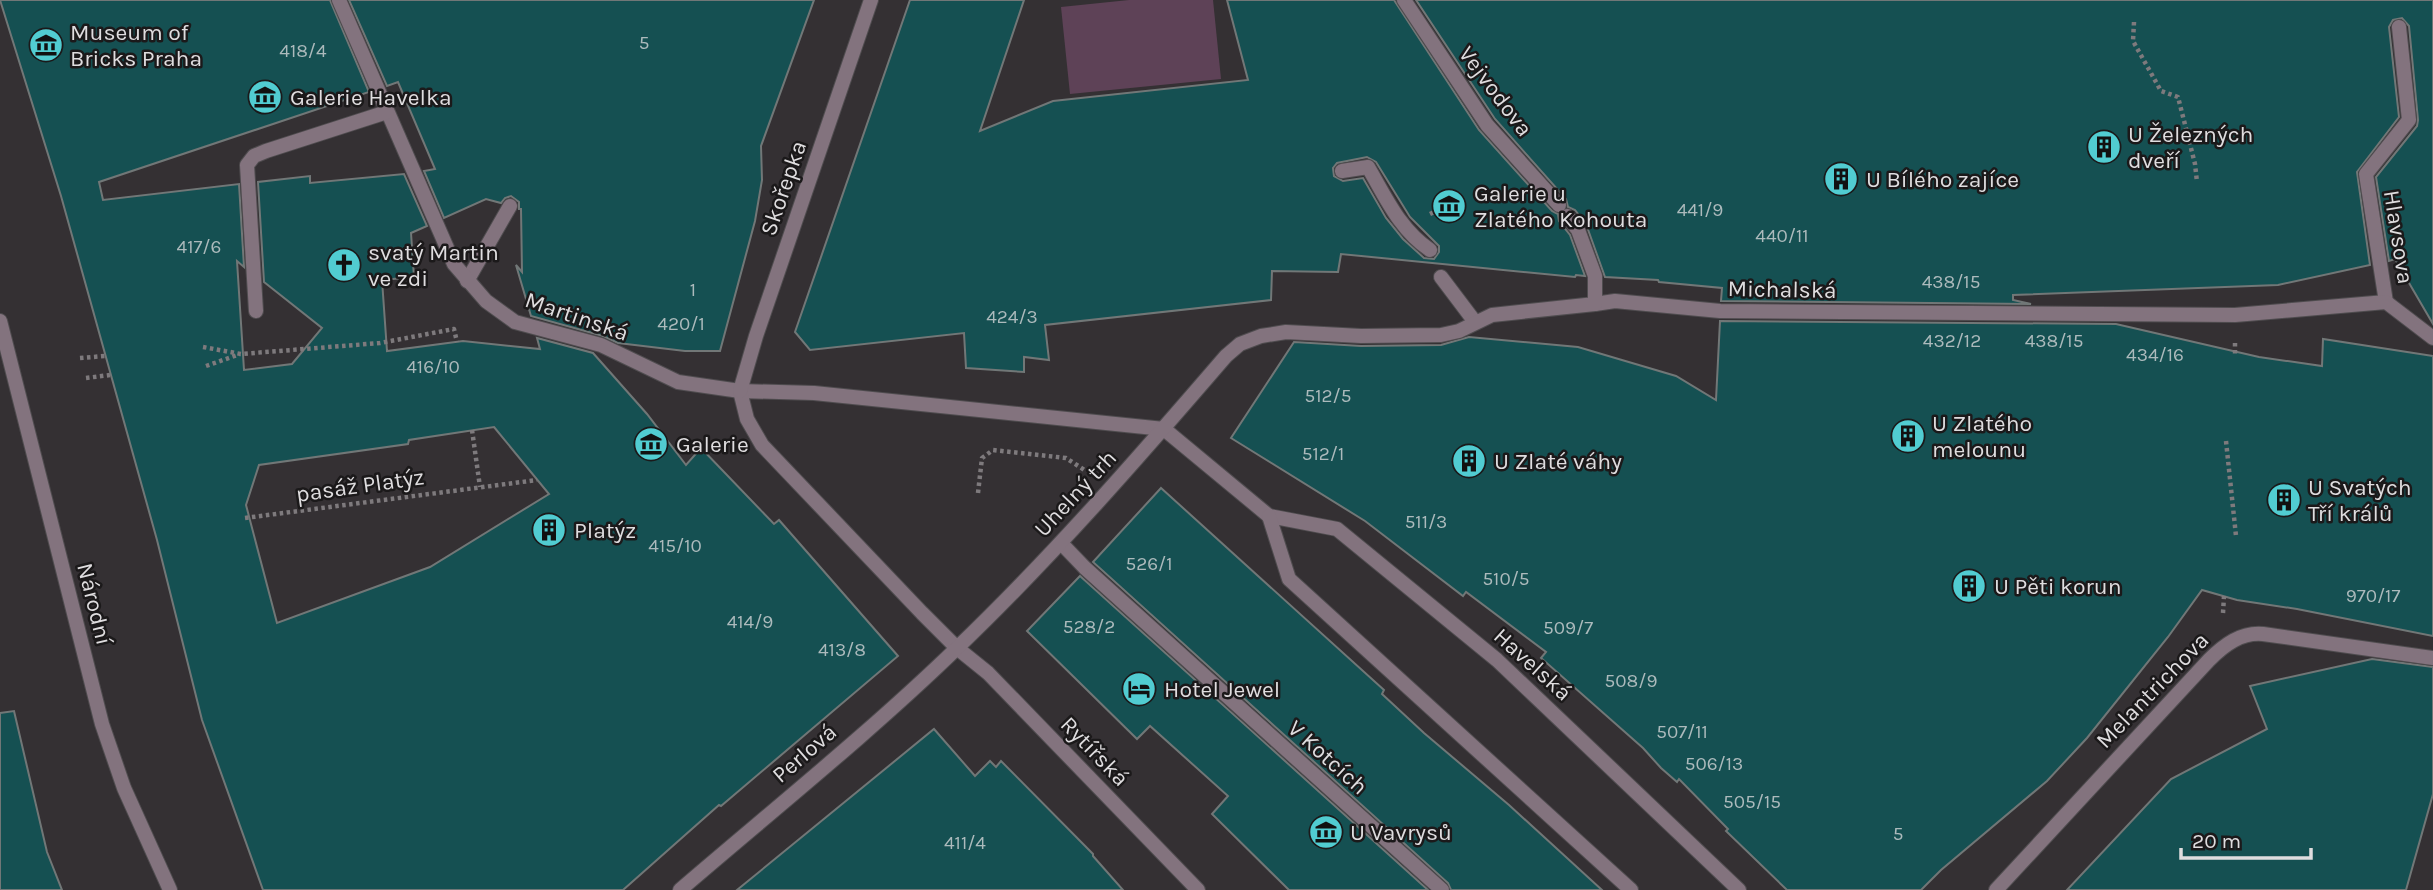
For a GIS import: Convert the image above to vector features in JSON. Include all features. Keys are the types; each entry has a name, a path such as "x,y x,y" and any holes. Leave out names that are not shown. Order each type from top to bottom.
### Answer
{"street":[{"name":"Martinská","path":"339,0 448,252 467,281 486,301 515,321 601,345 678,382 740,391"},
{"name":"Skořepka","path":"740,391 756,336 871,0"},
{"name":"Vejvodova","path":"1404,0 1487,125 1541,182 1578,230 1595,276 1595,304"},
{"name":"Hlavsova","path":"2386,302 2365,174 2409,120 2399,27"},
{"path":"256,311 247,165 254,156 265,151 387,112"},
{"path":"1342,171 1367,167 1402,227 1430,250"},
{"path":"467,281 510,206"},
{"path":"1441,277 1475,322"},
{"name":"Michalská","path":"1164,429 1226,356 1240,344 1261,336 1286,332 1361,336 1441,335 1459,331 1492,316 1615,301 1720,311 2235,315 2386,302"},
{"path":"2386,302 2433,338"},
{"name":"Národní","path":"0,321 102,724 124,788 170,890"},
{"path":"740,391 747,419 762,445 957,648"},
{"name":"Uhelný trh","path":"740,391 787,391 1164,429"},
{"name":"Uhelný trh","path":"957,648 1061,543 1164,429"},
{"name":"Havelská","path":"1164,429 1269,516 1337,529 1497,660 1739,890"},
{"path":"1269,516 1289,579 1631,890"},
{"name":"V Kotcích","path":"1061,543 1085,568 1442,890"},
{"name":"Melantrichova","path":"1996,890 2219,649 2234,640 2250,634 2263,634 2433,658"},
{"name":"Perlová","path":"680,890 957,648"},
{"name":"Rytířská","path":"957,648 988,673 1198,890"}],"path":[{"path":"2134,22 2133,41 2161,91 2178,97 2197,182"},
{"path":"206,366 241,354 380,343 454,329 457,342"},
{"path":"203,347 241,354"},
{"path":"80,358 105,356"},
{"path":"86,378 110,376"},
{"path":"472,430 480,487"},
{"path":"2226,441 2236,536"},
{"path":"978,493 982,458 993,450 1066,458 1091,474"},
{"name":"pasáž Platýz","path":"245,518 537,480"}],"shaded area":[{"path":"1129,0 1213,0 1221,79 1070,94 1061,7"}],"building":[{"path":"0,0 330,0 369,92 99,182 103,200 239,184 244,267 237,261 244,370 292,364 322,328 264,282 258,182 310,176 310,183 404,174 427,226 411,233 414,277 382,280 387,351 463,341 540,349 537,338 593,353 647,414 686,465 701,448 774,524 779,520 898,656 719,805 623,890 263,890 202,720 157,540 61,196","holes":["494,427 549,494 430,567 277,623 246,505 259,465 408,444 409,440"]},
{"path":"349,0 814,0 761,146 762,180 755,221 720,351 685,351 618,343 603,336 531,316 516,265 522,272 519,202 511,196 501,203 486,199 444,218 424,171 435,169 398,82 387,86"},
{"path":"910,0 1024,0 980,131 1053,101 1248,80 1227,0 1394,0 1479,130 1552,211 1558,214 1559,221 1570,235 1585,276 1341,254 1338,272 1272,271 1271,300 1045,325 1049,360 1024,357 1024,372 966,368 964,333 810,350 795,332","holes":["1367,157 1376,162 1410,217 1439,246 1439,252 1434,259 1424,258 1403,239 1386,218 1363,178 1343,181 1334,176 1333,168 1337,163"]},
{"path":"1416,0 2433,0 2433,324 2395,259 2389,261 2376,177 2417,126 2418,120 2409,26 2402,18 2393,20 2389,27 2399,117 2357,172 2370,265 2278,285 2013,295 2013,300 2031,304 1721,301 1722,288 1605,277 1586,224 1575,210 1568,207 1566,199 1495,119"},
{"path":"1720,321 2116,324 2259,357 2322,366 2323,339 2433,356 2433,636 2237,600 2202,590 2087,738 2047,781 1921,890 1787,890 1726,831 1728,829 1679,779 1677,782 1643,748 1541,658 1546,652 1466,592 1463,596 1365,521 1231,438 1294,342 1361,346 1441,345 1469,337 1578,347 1676,376 1716,400"},
{"path":"1161,488 1384,690 1382,694 1424,733 1509,805 1602,890 1451,890 1448,883 1093,562"},
{"path":"1080,576 1428,890 1289,890 1212,814 1228,796 1150,726 1137,739 1027,631"},
{"path":"2372,659 2433,667 2433,794 2406,890 2067,890 2171,779 2267,729 2250,686"},
{"path":"14,711 47,852 62,890 0,890 0,713"},
{"path":"934,729 975,776 990,761 996,767 1001,761 1093,854 1123,890 737,890"}],"place":[{"name":"Museum of Bricks Praha","path":"46,45"},
{"name":"Galerie Havelka","path":"265,97"},
{"name":"U Železných dveří","path":"2104,147"},
{"name":"U Bílého zajíce","path":"1841,179"},
{"name":"Galerie u Zlatého Kohouta","path":"1449,206"},
{"name":"svatý Martin ve zdi","path":"344,265"},
{"name":"U Zlatého melounu","path":"1908,436"},
{"name":"Galerie","path":"651,444"},
{"name":"U Zlaté váhy","path":"1469,461"},
{"name":"U Svatých Tří králů","path":"2284,500"},
{"name":"Platýz","path":"549,530"},
{"name":"U Pěti korun","path":"1969,586"},
{"name":"Hotel Jewel","path":"1139,689"},
{"name":"U Vavrysů","path":"1326,832"}]}
